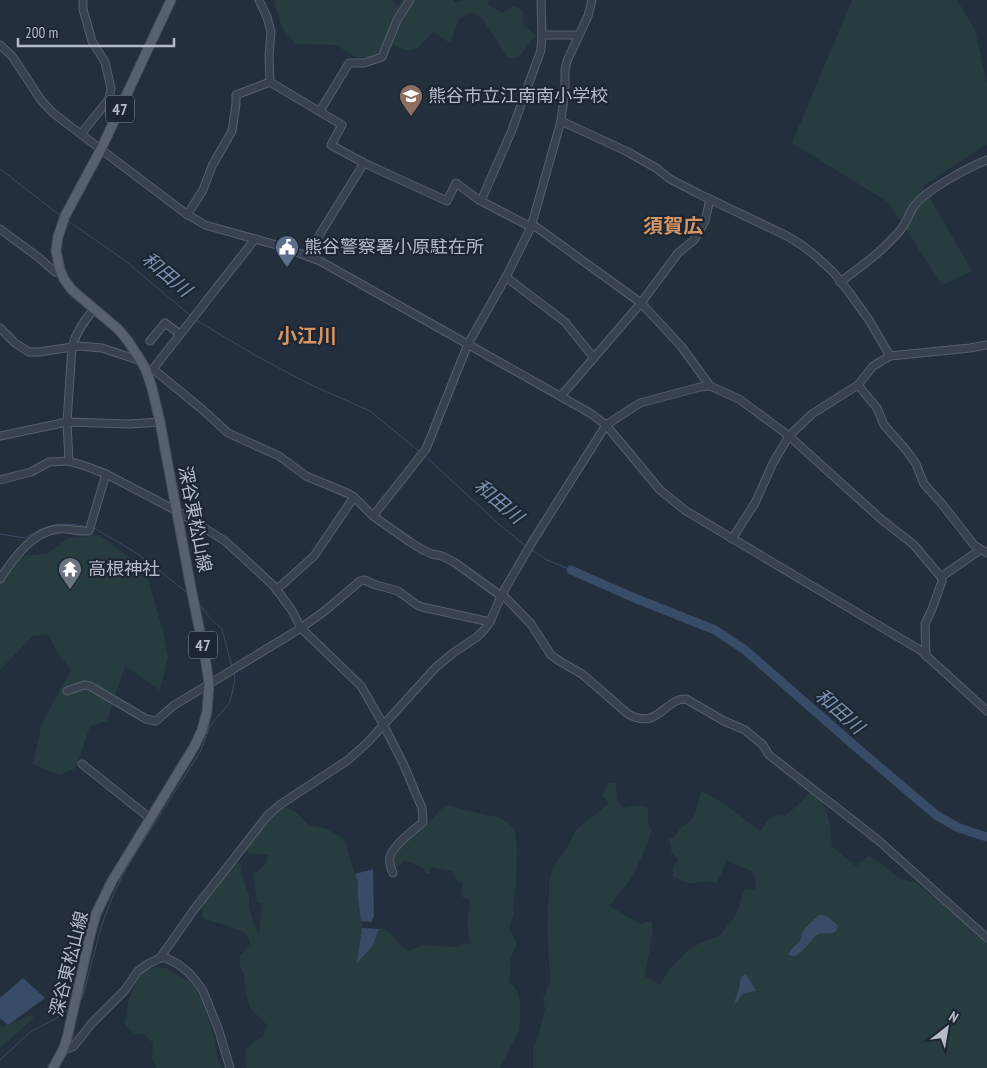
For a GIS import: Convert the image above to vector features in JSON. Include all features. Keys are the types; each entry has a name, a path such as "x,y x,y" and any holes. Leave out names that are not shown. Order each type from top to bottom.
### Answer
{"main road":[{"name":"深谷東松山線","path":"53,1068 68,1038 96,914 112,881 194,747 202,730 207,712 209,683 205,657 150,370 141,361 118,329 72,290 60,270 56,250 65,216 101,149 171,0"}],"street":[{"path":"81,134 109,99 111,88 105,62 92,41 83,9 83,0"},
{"path":"259,0 268,17 271,32 270,82"},
{"path":"320,111 348,63 364,63 382,57 397,20 410,0"},
{"path":"481,201 518,113 541,50 541,0"},
{"path":"373,516 426,449 468,344 532,226 561,121 567,61 588,16 592,0"},
{"path":"542,35 579,35"},
{"path":"0,45 12,56 41,100 53,113 187,215 205,225 307,255 590,413 606,425 660,490 686,511 920,650 987,711"},
{"path":"187,215 203,190 212,166 232,131 236,95 270,82"},
{"path":"270,82 342,124 331,145 364,163 446,201 456,183 481,201 532,226 641,303 681,346 710,386"},
{"path":"561,121 635,156 656,168 670,179 795,241 817,257 834,273 869,320 890,356"},
{"path":"840,282 893,239 920,198 987,160"},
{"path":"307,255 364,163"},
{"path":"561,396 641,303 678,253 694,240 705,221 710,199"},
{"path":"0,228 38,257 54,272 60,270"},
{"path":"255,239 150,370 203,410 228,433 279,456 306,476 354,497 373,516 399,535 423,550 454,562 502,595 531,624 551,655 582,674 633,717 647,719 656,716 680,699 686,699 724,721 745,730 763,745 769,755 878,840 987,938"},
{"path":"506,277 565,322 594,358"},
{"path":"69,461 67,422 72,347 75,336 94,309"},
{"path":"150,342 165,323 180,334"},
{"path":"0,328 15,343 29,352 79,346 102,348 141,361"},
{"path":"732,539 755,503 773,463 789,436 812,414 858,385 874,366 890,356 987,345"},
{"path":"858,385 877,408 884,425 911,457 924,484 974,545 984,552 941,577"},
{"path":"160,958 207,892 268,815 281,804 348,760 368,742 436,667 484,630 531,544 606,425 640,403 710,386 739,399 789,436 882,520 913,544 941,577 942,581 925,624 926,656"},
{"path":"0,436 67,422 129,424 160,422"},
{"path":"0,480 31,472 49,462 69,461 106,474 177,510 225,541 276,590 292,609 301,628 361,686 383,724 417,793 422,808 423,822 395,847 390,857 393,873"},
{"path":"0,579 20,552 33,540 48,531 59,529 89,531 106,474"},
{"path":"276,590 314,556 354,497"},
{"path":"67,691 84,685 90,686 146,719 156,721 173,706 301,628 360,581 364,580 376,586 398,591 422,607 490,622"},
{"path":"82,764 151,819"},
{"path":"63,1050 74,1046 98,1017 125,990 138,971 160,958 166,958 178,964 196,981 207,1000 218,1028 230,1068"}],"green space":[{"path":"276,0 392,0 397,6 402,0 453,0 455,2 489,0 488,4 502,13 513,6 522,10 524,26 536,35 518,58 508,58 482,18 472,12 459,19 450,43 433,32 417,48 408,51 394,45 373,57 356,57 336,45 295,44 282,27 274,2"},
{"path":"852,0 957,0 975,30 987,84 987,144 923,186 972,271 942,285 888,202 792,143"},
{"path":"99,535 145,569 163,631 168,657 160,690 125,666 107,721 90,726 76,768 59,775 33,764 42,723 71,670 59,655 48,634 33,636 0,670 0,583 19,556 46,554 69,538"},
{"path":"608,783 616,783 617,801 623,808 641,805 648,808 648,824 652,829 649,840 633,876 609,906 640,924 651,921 653,930 645,976 660,985 670,968 692,947 720,935 736,915 744,890 755,889 754,875 751,871 732,864 727,860 717,883 710,881 688,883 673,876 673,867 678,859 672,853 669,838 673,839 680,829 690,821 696,812 701,791 725,804 760,831 770,818 777,815 784,816 811,791 819,798 826,810 832,847 856,866 869,856 900,879 915,882 937,898 962,920 971,931 987,943 987,1068 533,1068 533,1048 538,1038 545,1009 543,998 551,980 547,928 549,882 558,859 565,851 576,830 609,803 603,796"},
{"path":"449,805 501,818 514,828 517,845 516,884 513,906 514,914 509,928 517,944 510,959 509,981 517,991 520,1004 520,1019 519,1031 500,1068 246,1068 246,1049 263,1036 268,1026 251,1009 246,995 240,956 250,944 249,938 244,933 233,928 203,919 204,904 217,881 232,862 241,864 242,876 249,896 249,907 259,934 262,904 257,902 253,872 258,871 267,862 268,855 248,853 247,846 261,826 284,807 296,812 308,824 324,828 343,838 347,846 358,883 361,912 362,928 358,962 372,947 380,927 392,935 408,951 423,945 458,947 464,943 470,944 467,922 470,901 461,896 463,884 457,881 452,871 430,867 430,874 425,873 423,868 404,860 397,868 394,868 392,863 404,836 428,823 441,809"},
{"path":"155,967 166,968 191,983 202,999 215,1041 216,1053 222,1068 157,1068 152,1059 153,1043 144,1034 132,1032 124,1022 127,1006 137,982 145,971"},
{"path":"31,1015 34,1018 0,1048 0,1025 3,1027"}],"water":[{"path":"373,869 374,916 371,922 361,921 358,883 355,874"},
{"path":"819,915 832,920 838,926 836,930 832,933 817,935 795,956 788,955 801,939 805,929"},
{"path":"362,928 379,929 372,947 357,963"},
{"path":"746,974 756,991 744,993 733,1006 741,977"},
{"path":"23,978 45,998 8,1025 0,1018 0,998"}],"waterway":[{"name":"和田川","path":"0,169 61,216"},
{"name":"和田川","path":"68,221 123,259 191,316"},
{"name":"和田川","path":"196,320 307,383 370,411 420,452"},
{"name":"和田川","path":"425,456 501,526 527,547"},
{"path":"0,534 25,538 55,525 70,524 88,527"},
{"path":"94,528 138,554 189,594"},
{"name":"和田川","path":"532,550 547,560 571,570"},
{"name":"和田川","path":"571,570 715,630 745,650 936,815 957,827 987,837"},
{"path":"198,602 210,618 222,629 232,667"},
{"path":"79,1001 82,999 102,924 114,893 127,867 200,752 210,726 230,702 235,680 234,673"},
{"path":"0,1060 29,1033 55,1019 70,1008"}],"place":[{"name":"熊谷市立江南南小学校","path":"411,117"},
{"name":"熊谷警察署小原駐在所","path":"287,268"},
{"name":"高根神社","path":"70,590"}],"district":[{"name":"須賀広","path":"673,226"},
{"name":"小江川","path":"307,336"}]}
